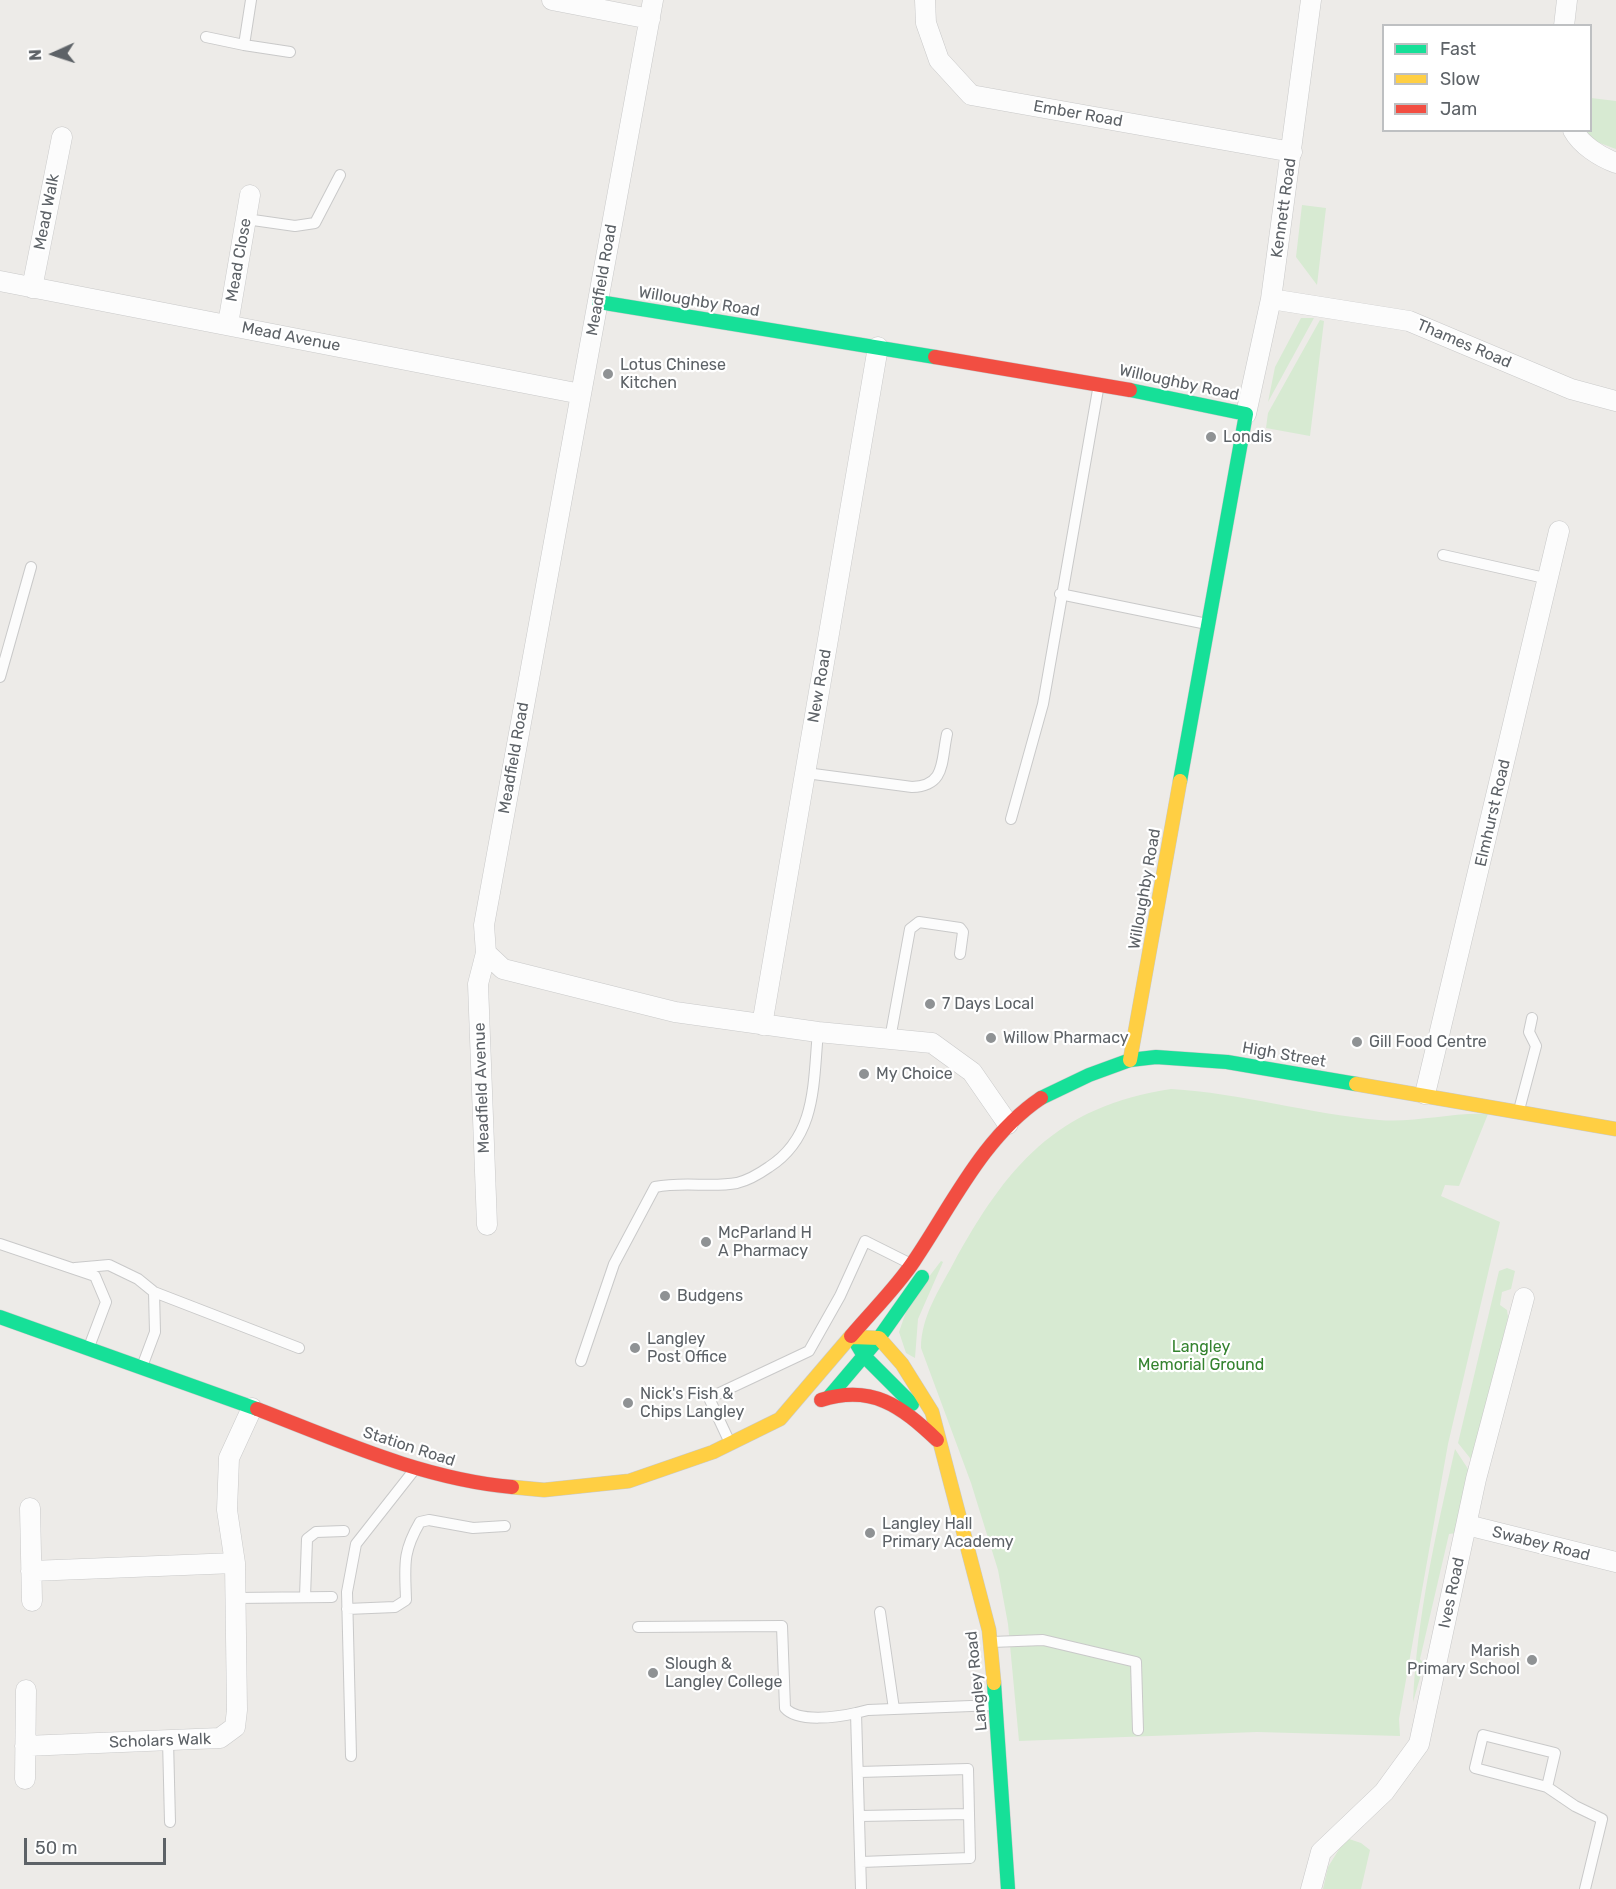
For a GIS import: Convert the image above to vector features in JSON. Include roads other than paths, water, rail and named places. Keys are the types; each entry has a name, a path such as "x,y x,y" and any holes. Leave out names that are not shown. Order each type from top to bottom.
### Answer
{"main road":[{"name":"Willoughby Road","path":"598,302 1099,384 1246,414 1130,1060"},
{"name":"High Street","path":"852,1337 912,1264 978,1162 1008,1124 1039,1099 1089,1075 1130,1060 1156,1057 1227,1062 1425,1094 1616,1129"},
{"name":"High Street","path":"944,1242 978,1162"},
{"path":"829,1397 879,1338 933,1261"},
{"name":"Station Road","path":"0,1317 142,1366 415,1469 487,1485 544,1490 628,1481 712,1452 780,1419 852,1337"},
{"path":"852,1337 879,1338"},
{"name":"Langley Road","path":"852,1337 864,1356 924,1416 938,1440"},
{"name":"Langley Road","path":"879,1338 902,1364 932,1412 992,1642 1008,1889"},
{"path":"780,1419 829,1397 867,1393 878,1396 914,1417 938,1440"}],"street":[{"path":"552,0 652,9"},
{"name":"Ember Road","path":"925,0 926,23 939,60 971,95 1293,152"},
{"name":"Kennett Road","path":"1246,414 1271,299 1293,152 1311,0"},
{"path":"1564,24 1567,0"},
{"name":"Meadfield Road","path":"486,953 484,925 652,9"},
{"path":"1574,132 1577,138 1605,159 1616,163"},
{"name":"Mead Walk","path":"32,288 62,137"},
{"name":"Mead Close","path":"228,324 250,195"},
{"name":"Mead Avenue","path":"0,281 581,394"},
{"name":"Thames Road","path":"1271,299 1409,321 1571,389 1616,401"},
{"name":"New Road","path":"762,1025 878,347"},
{"name":"Elmhurst Road","path":"1425,1094 1559,531"},
{"path":"486,953 503,969 675,1012 818,1032 932,1043 972,1072 1008,1124"},
{"name":"Meadfield Avenue","path":"486,953 478,984 488,1225"},
{"name":"Ives Road","path":"1311,1889 1321,1852 1384,1792 1419,1744 1518,1305"},
{"name":"Scholars Walk","path":"26,1746 220,1738 235,1727 237,1710 235,1563 227,1510 229,1458 252,1408"},
{"path":"30,1508 32,1602"},
{"name":"Swabey Road","path":"1467,1526 1616,1562"},
{"path":"31,1571 235,1563"},
{"path":"25,1779 26,1690"}],"lane":[{"path":"244,45 251,0"},
{"path":"206,37 290,52"},
{"path":"246,219 295,226 315,223 340,175"},
{"path":"1011,819 1042,704 1099,384"},
{"path":"1443,555 1549,579"},
{"path":"0,677 31,567"},
{"path":"1060,594 1210,624"},
{"path":"806,772 912,787 927,786 934,783 938,777 947,734"},
{"path":"890,1039 910,928 919,922 960,928 963,932 960,954"},
{"path":"1519,1113 1536,1046 1529,1032 1532,1018"},
{"path":"581,1361 614,1264 655,1187 686,1182 736,1183 753,1177 789,1154 801,1136 811,1101 818,1032"},
{"path":"730,1443 709,1398 809,1351 840,1296 865,1240 912,1264"},
{"path":"0,1244 95,1276 106,1302 88,1349"},
{"path":"69,1268 109,1265 138,1279 154,1292 299,1348"},
{"path":"142,1366 155,1332 154,1292"},
{"path":"351,1756 346,1592 356,1544 415,1469"},
{"path":"347,1609 395,1607 406,1600 405,1553 407,1544 420,1522 429,1520 473,1528 506,1526"},
{"path":"305,1597 307,1539 316,1532 344,1531"},
{"path":"235,1598 332,1597"},
{"path":"880,1612 894,1709"},
{"path":"638,1628 782,1626 785,1708 794,1715 997,1705"},
{"path":"992,1642 1043,1640 1136,1662 1138,1730"},
{"path":"855,1713 859,1772 861,1889"},
{"path":"1547,1787 1555,1753 1484,1735 1475,1768 1547,1787 1575,1806 1602,1819 1585,1889"},
{"path":"168,1740 170,1822"},
{"path":"859,1772 968,1769 970,1858 861,1862"},
{"path":"860,1816 969,1815"}],"place":[{"name":"Lotus Chinese Kitchen","path":"608,374"},
{"name":"Londis","path":"1211,437"},
{"name":"7 Days Local","path":"930,1004"},
{"name":"Willow Pharmacy","path":"991,1038"},
{"name":"Gill Food Centre","path":"1357,1042"},
{"name":"My Choice","path":"864,1074"},
{"name":"McParland H A Pharmacy","path":"706,1242"},
{"name":"Budgens","path":"665,1296"},
{"name":"Langley Post Office","path":"635,1348"},
{"name":"Nick's Fish & Chips Langley","path":"628,1403"},
{"name":"Langley Hall Primary Academy","path":"870,1533"},
{"name":"Marish Primary School","path":"1532,1660"},
{"name":"Slough & Langley College","path":"653,1673"}],"park label":[{"name":"Langley Memorial Ground","path":"1201,1356"}]}
